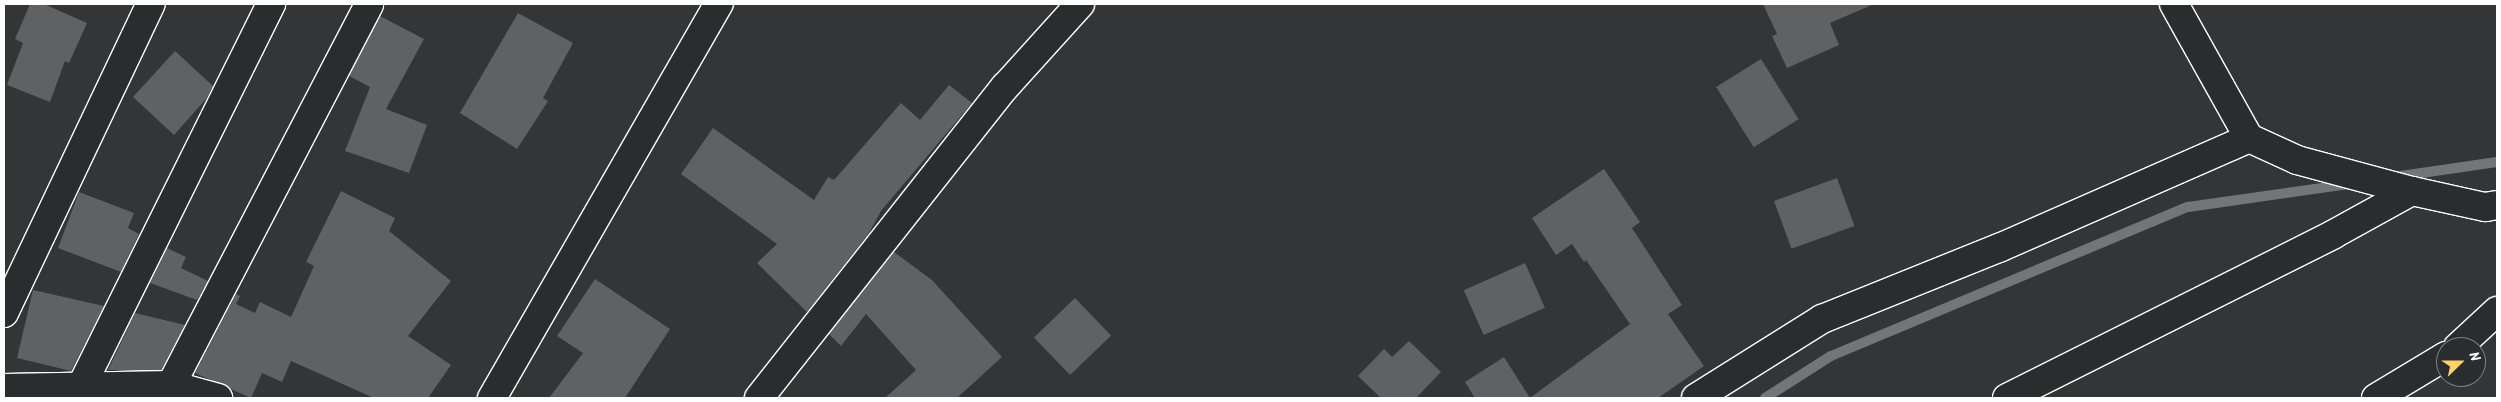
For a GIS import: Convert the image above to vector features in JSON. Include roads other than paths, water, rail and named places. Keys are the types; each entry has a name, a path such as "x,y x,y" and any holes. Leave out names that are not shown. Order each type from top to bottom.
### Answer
{"street":[{"path":"4,313 151,4"},
{"path":"80,389 271,4"},
{"path":"170,384 369,4"},
{"path":"492,398 719,4"},
{"path":"759,398 1005,87 1080,4"},
{"path":"2174,4 2249,138 2296,160 2412,191 2485,207 2497,205"},
{"path":"1696,398 1822,319 1999,248 2249,138"},
{"path":"2007,398 2334,234 2412,191"},
{"path":"2469,337 2497,311"},
{"path":"2376,398 2436,362"},
{"path":"4,390 80,389 170,384 218,398"}],"waterway":[{"path":"2394,177 2497,162"},
{"path":"1765,398 1831,356 2188,207 2350,184"}]}
